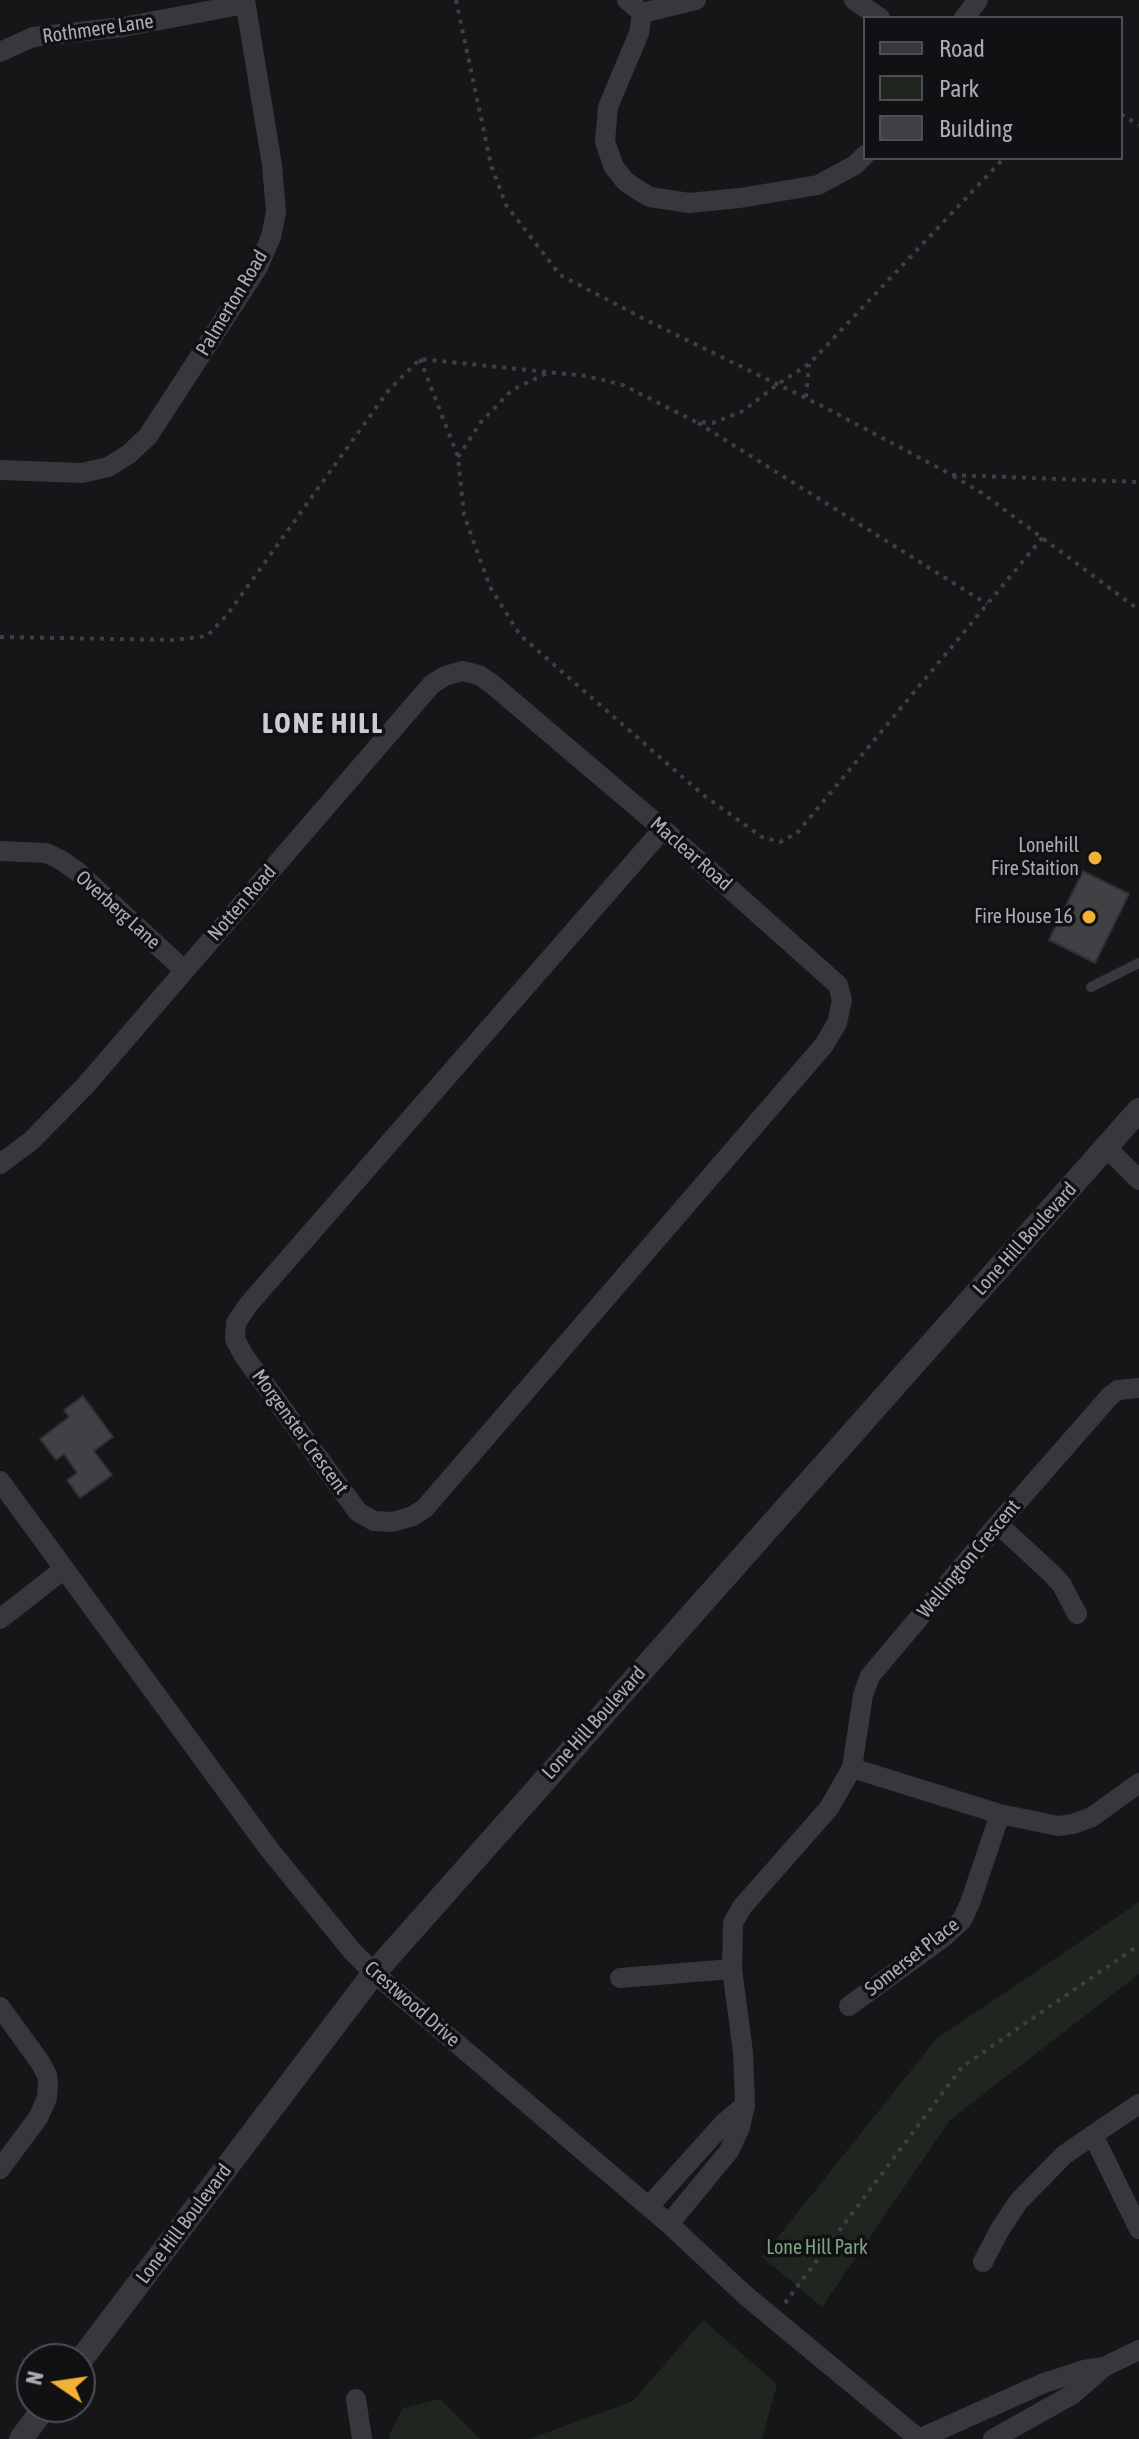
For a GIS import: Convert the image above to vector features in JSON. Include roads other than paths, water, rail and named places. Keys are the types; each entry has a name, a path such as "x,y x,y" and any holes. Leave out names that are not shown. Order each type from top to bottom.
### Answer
{"street":[{"path":"696,0 634,6 639,33 614,90 605,123 608,155 625,181 650,197 689,203 740,198 818,185 855,165 863,157"},
{"path":"854,0 877,16"},
{"path":"966,16 978,0"},
{"name":"Rothmere Lane","path":"0,52 33,37 123,27 245,2"},
{"name":"Palmerton Road","path":"0,470 82,473 108,467 129,454 148,436 258,267 271,237 276,212 272,165 245,2"},
{"name":"Notten Road","path":"0,1164 55,1118 432,684 462,671 479,675 492,684"},
{"name":"Maclear Road","path":"492,684 663,829 838,985 842,1000 840,1011 824,1045"},
{"name":"Morgenster Crescent","path":"663,829 248,1305 236,1323 235,1339 244,1356 358,1512 374,1521 393,1522 413,1516 425,1508 824,1045"},
{"name":"Overberg Lane","path":"0,851 46,853 61,860 184,970"},
{"name":"Lone Hill Boulevard","path":"94,2343 374,1973 1139,1110"},
{"path":"1107,1148 1139,1180"},
{"name":"Wellington Crescent","path":"669,2224 729,2151 740,2127 745,2105 743,2052 732,1969 732,1932 737,1915 829,1808 852,1768 863,1695 870,1676 1110,1396 1118,1390 1139,1388"},
{"name":"Crestwood Drive","path":"0,1481 269,1849 352,1951 649,2206 774,2318 919,2439"},
{"path":"998,1524 1062,1585 1077,1614"},
{"path":"0,1619 64,1569"},
{"path":"852,1768 1000,1814 1058,1826 1092,1817 1139,1783"},
{"name":"Somerset Place","path":"849,2006 944,1937 962,1920 1000,1814"},
{"path":"620,1978 732,1969"},
{"path":"0,2007 40,2062 48,2085 47,2098 38,2118 0,2169"},
{"path":"983,2262 1018,2202 1064,2155 1139,2104"},
{"path":"649,2206 724,2123 745,2105"},
{"path":"1093,2135 1139,2229"},
{"path":"993,2439 1073,2394 1104,2367 1139,2350"},
{"path":"919,2439 1044,2383 1104,2367"},
{"path":"356,2399 362,2439"}],"lane":[{"path":"1091,987 1139,963"}],"place":[{"name":"Lonehill Fire Staition","path":"1095,858"},
{"name":"Fire House 16","path":"1089,917"}],"district":[{"name":"LONE HILL","path":"323,724"}],"park label":[{"name":"Lone Hill Park","path":"817,2248"}]}
